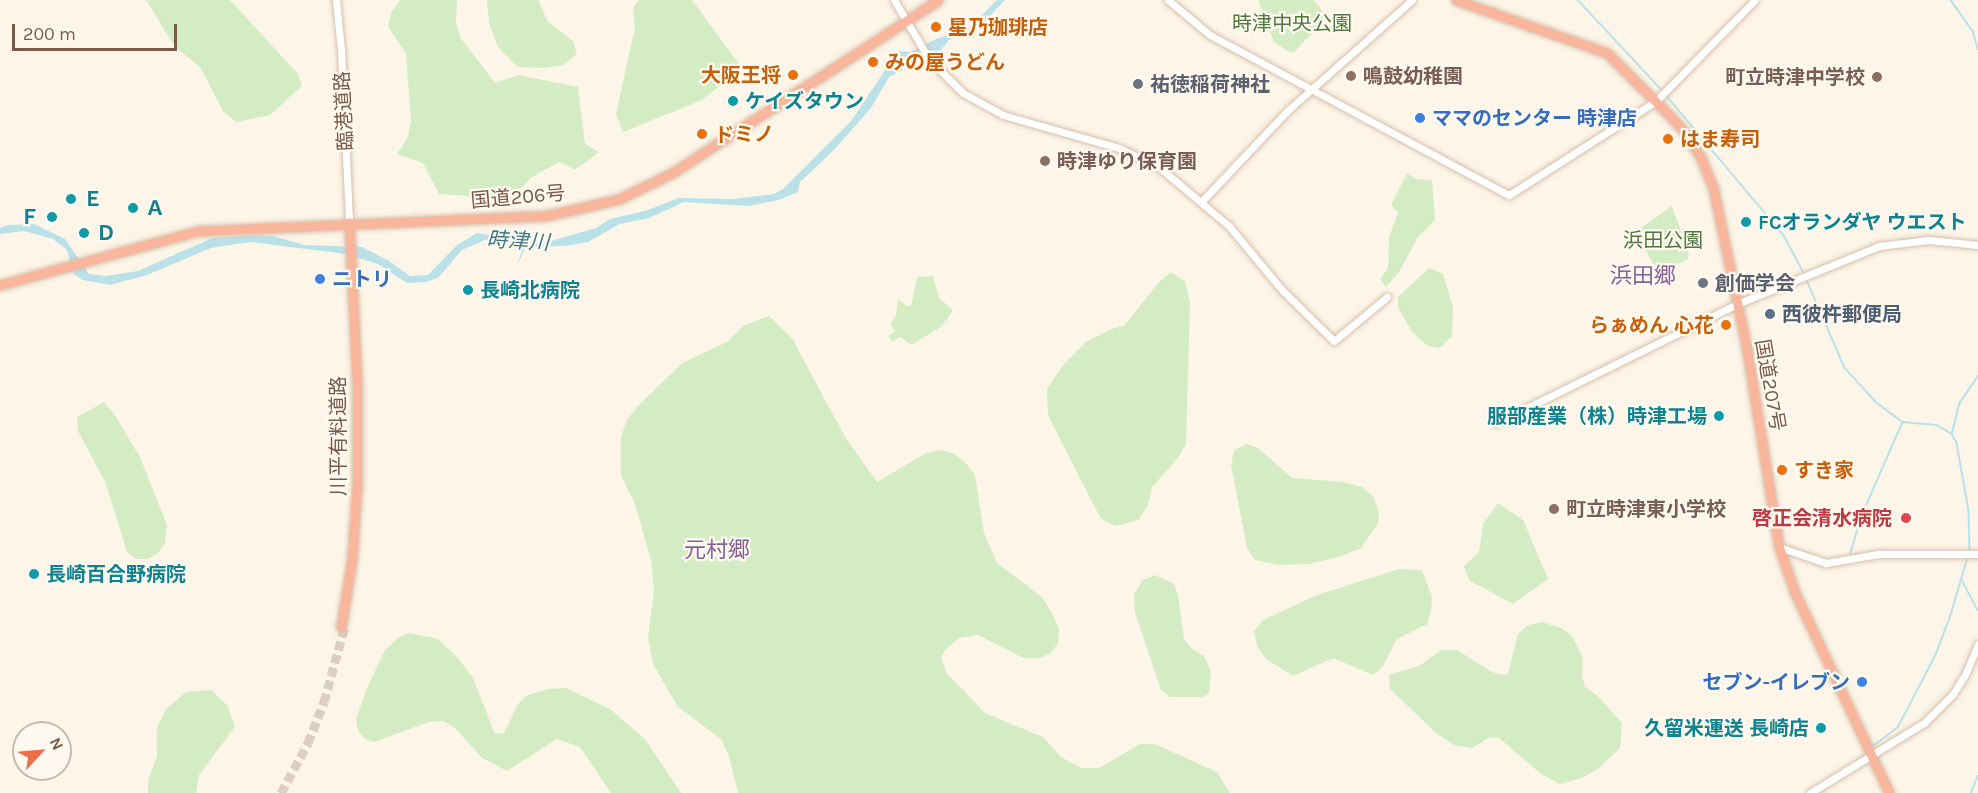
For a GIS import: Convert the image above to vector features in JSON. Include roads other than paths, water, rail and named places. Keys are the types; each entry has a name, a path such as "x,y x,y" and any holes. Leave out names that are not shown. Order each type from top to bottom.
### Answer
{"highway":[{"name":"国道206号","path":"0,285 198,231 349,222 545,216 619,199 672,173 851,54 906,22 938,0"},
{"name":"国道207号","path":"1456,0 1606,54 1658,98 1686,135 1706,167 1713,187 1737,304 1779,547 1798,600 1889,793"},
{"name":"川平有料道路","path":"343,627 352,559 357,486 357,383 349,222"}],"street":[{"name":"臨港道路","path":"336,0 349,222"},
{"path":"894,0 929,59 963,93 981,105 1003,115 1138,156 1203,201 1234,231 1283,291 1334,341 1387,297"},
{"path":"1168,0 1177,10 1210,35 1509,195 1658,98 1755,0"},
{"path":"1203,201 1271,126 1412,0"},
{"path":"1496,423 1737,304 1879,246 1929,240 1977,245"},
{"path":"1779,547 1826,562 1878,554 1978,554"},
{"path":"1810,793 1912,731 1941,707 1965,675 1978,645"}],"water":[{"name":"時津川","path":"997,0 1005,0 970,37 969,35 949,40 939,52 889,77 871,108 833,151 800,182 798,192 779,200 748,206 684,202 649,218 620,224 588,242 565,246 529,247 525,249 517,265 523,247 485,240 462,250 438,278 426,282 407,283 378,264 346,254 250,242 211,248 147,275 110,285 83,280 74,274 67,250 53,239 24,231 0,234 0,228 8,225 34,224 65,239 89,274 106,276 138,271 212,238 251,235 273,236 305,245 362,247 389,261 410,276 428,275 457,245 477,233 544,243 596,228 610,219 648,210 678,198 732,199 774,194 783,189 852,120 900,51 910,52 936,39 968,29"}],"waterway":[{"path":"1578,0 1663,91"},
{"path":"1951,0 1973,31 1978,49"},
{"path":"1666,95 1785,237 1804,273"},
{"path":"1806,278 1845,368 1876,402 1903,422 1937,425 1952,434 1957,443 1969,511 1970,551"},
{"path":"1952,433 1959,404 1978,376"},
{"path":"1850,554 1861,517 1902,423"},
{"path":"1873,746 1898,727 1935,656 1950,617 1968,556"},
{"path":"1962,580 1978,610"},
{"path":"1971,793 1978,776"}],"tunnel":[{"path":"281,793 308,743 324,702 345,626"}],"place":[{"name":"星乃珈琲店","path":"936,27"},
{"name":"みの屋うどん","path":"873,62"},
{"name":"大阪王将","path":"793,75"},
{"name":"鳴鼓幼稚園","path":"1351,76"},
{"name":"町立時津中学校","path":"1877,77"},
{"name":"祐徳稲荷神社","path":"1138,84"},
{"name":"ケイズタウン","path":"733,101"},
{"name":"ママのセンター 時津店","path":"1420,118"},
{"name":"ドミノ","path":"702,134"},
{"name":"はま寿司","path":"1668,139"},
{"name":"時津ゆり保育園","path":"1045,161"},
{"name":"Ｅ","path":"71,199"},
{"name":"Ａ","path":"133,208"},
{"name":"Ｆ","path":"52,217"},
{"name":"FCオランダヤ ウエスト","path":"1746,222"},
{"name":"Ｄ","path":"84,233"},
{"name":"ニトリ","path":"320,279"},
{"name":"創価学会","path":"1703,283"},
{"name":"長崎北病院","path":"468,290"},
{"name":"西彼杵郵便局","path":"1770,314"},
{"name":"らぁめん 心花","path":"1726,325"},
{"name":"服部産業（株）時津工場","path":"1719,416"},
{"name":"すき家","path":"1782,470"},
{"name":"町立時津東小学校","path":"1554,509"},
{"name":"啓正会清水病院","path":"1906,518"},
{"name":"長崎百合野病院","path":"34,574"},
{"name":"セブン-イレブン","path":"1862,682"},
{"name":"久留米運送 長崎店","path":"1821,728"}],"district":[{"name":"浜田郷","path":"1643,277"},
{"name":"元村郷","path":"717,551"}],"park label":[{"name":"時津中央公園","path":"1292,23"},
{"name":"浜田公園","path":"1663,240"}]}
